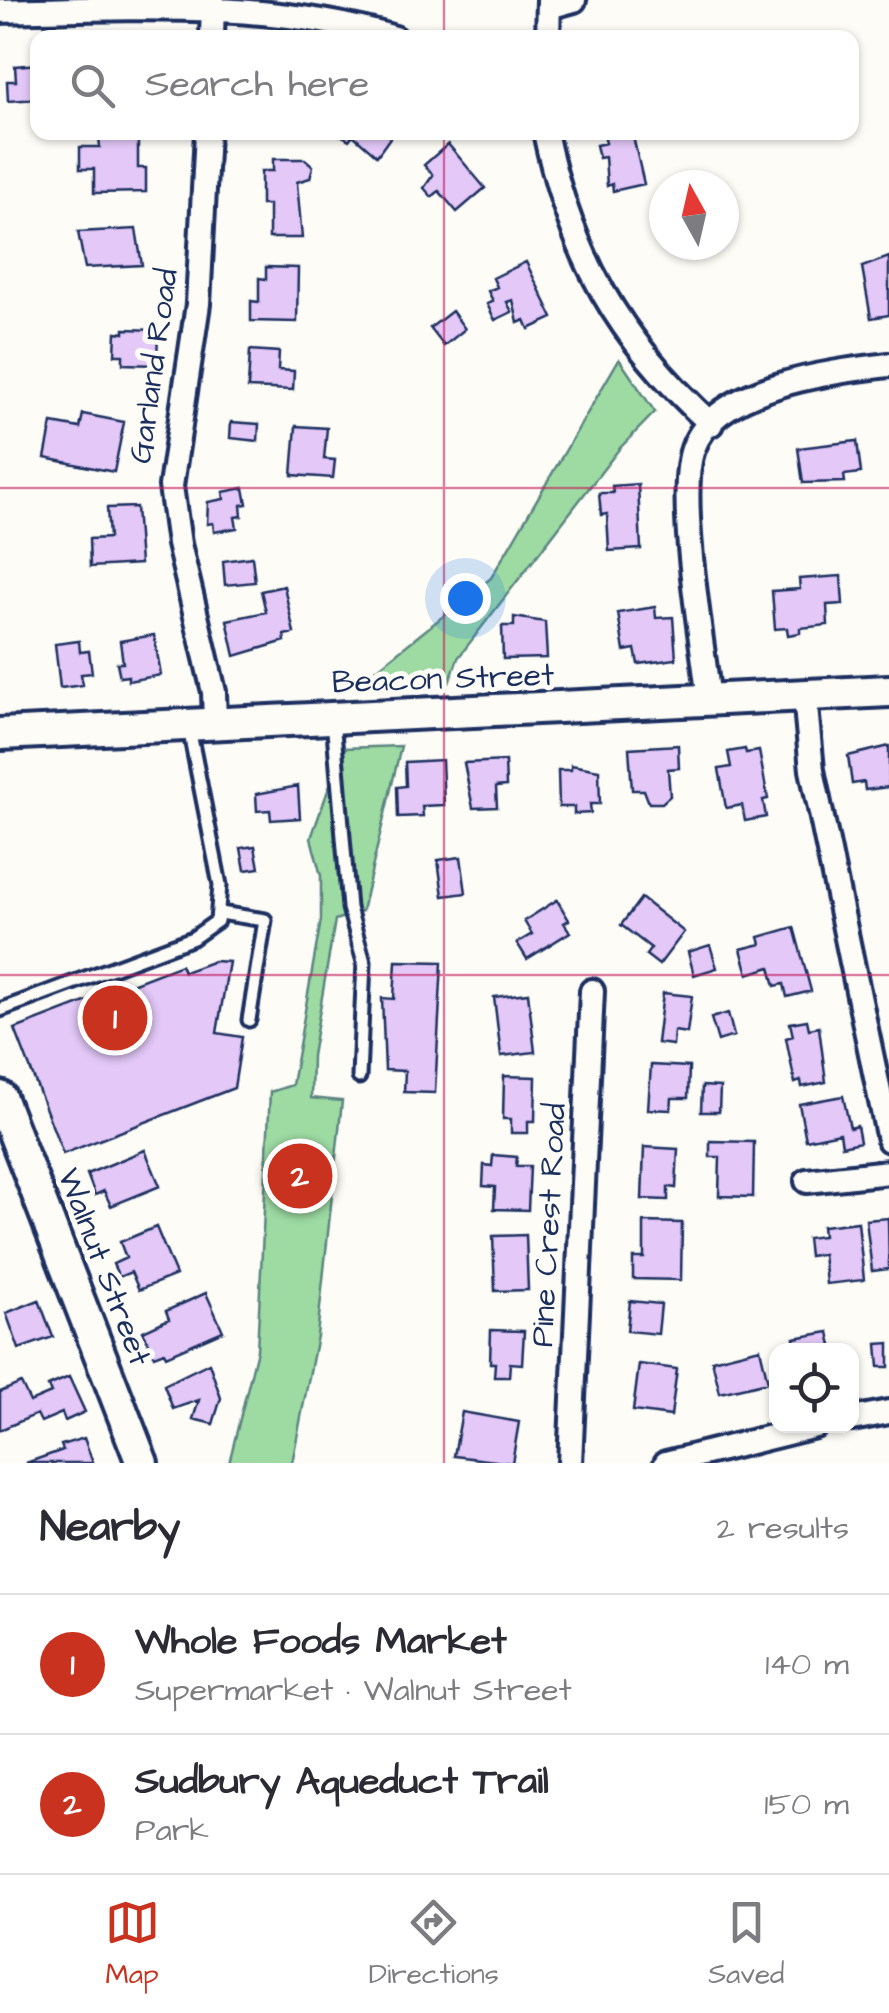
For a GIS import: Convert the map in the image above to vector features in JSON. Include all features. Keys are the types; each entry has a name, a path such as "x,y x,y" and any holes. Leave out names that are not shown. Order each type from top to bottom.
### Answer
{"main road":[{"name":"Beacon Street","path":"0,734 889,691"},
{"name":"Walnut Street","path":"0,1097 142,1463"}],"street":[{"path":"548,30 549,4 574,0"},
{"path":"0,11 213,2 306,10 376,30"},
{"path":"212,30 213,2"},
{"name":"Garland Road","path":"202,724 214,692 179,544 171,486 198,304 208,140"},
{"path":"546,140 562,204 605,299 662,378 711,424"},
{"path":"709,701 688,474 693,446 711,424 738,402 781,385 889,365"},
{"path":"804,696 812,770 889,1140"},
{"name":"Pine Crest Road","path":"570,1463 592,991"},
{"path":"807,1180 889,1172"},
{"path":"859,1417 889,1412"},
{"path":"666,1463 787,1433"}],"lane":[{"path":"334,719 349,908 364,962 359,1077"},
{"path":"0,1010 211,928 220,913 220,885 202,724"},
{"path":"220,913 265,920 249,1020"}],"green space":[{"path":"619,359 655,412 619,449 458,658 449,683 354,687 491,578"},
{"path":"401,746 362,911 335,920 312,1056 311,1098 342,1101 317,1336 292,1463 229,1463 257,1350 270,1092 292,1085 321,920 321,876 311,838 343,748"}],"building":[{"path":"30,65 30,100 8,101 7,81 16,81 15,66"},
{"path":"99,140 138,140 138,168 146,168 146,192 94,193 94,169 80,169 80,147 100,147"},
{"path":"359,140 388,140 377,156"},
{"path":"605,140 634,140 644,184 613,191 612,184 607,186 605,157 599,158 596,145 606,143"},
{"path":"448,144 485,188 457,212 439,191 432,197 424,188 433,175 424,165"},
{"path":"273,159 305,159 313,166 310,178 297,182 302,238 269,238 269,205 261,205 261,171 273,171"},
{"path":"136,229 142,265 85,268 78,232"},
{"path":"889,257 889,315 871,318 862,267"},
{"path":"526,262 553,318 529,329 525,320 518,323 513,300 507,302 512,312 495,320 487,304 493,301 488,291 497,287 493,278"},
{"path":"266,267 298,268 297,322 251,321 251,301 259,302 259,278 266,279"},
{"path":"452,311 465,329 444,346 430,328"},
{"path":"124,329 158,330 157,365 123,364 123,355 115,355 116,332 124,333"},
{"path":"250,350 279,352 278,370 294,371 293,390 248,388"},
{"path":"83,414 124,422 114,472 45,458 52,423 80,428"},
{"path":"231,422 259,424 258,441 230,438"},
{"path":"296,426 327,428 324,459 335,460 333,478 292,475"},
{"path":"857,441 861,473 844,475 845,482 803,483 798,448"},
{"path":"638,484 641,549 609,551 607,514 601,515 599,493 613,493 612,486"},
{"path":"244,488 247,504 241,505 242,516 235,517 237,528 214,532 213,523 207,524 208,502 224,499 223,492"},
{"path":"136,507 140,564 90,567 89,539 109,538 107,508"},
{"path":"252,557 255,582 225,585 223,561"},
{"path":"841,576 843,604 827,605 828,625 800,628 800,633 788,635 787,628 775,629 772,591 800,589 799,579"},
{"path":"284,586 294,633 284,635 285,641 235,656 227,620 266,612 261,591"},
{"path":"655,607 656,618 673,617 676,659 638,664 635,649 624,651 618,613"},
{"path":"514,617 545,622 547,658 503,659 502,626 514,626"},
{"path":"154,635 161,675 128,681 128,676 120,677 120,641"},
{"path":"79,641 80,652 89,651 92,673 81,674 83,685 60,688 55,644"},
{"path":"678,745 679,768 668,769 670,796 662,803 649,803 644,790 632,790 629,748"},
{"path":"889,746 889,787 865,790 864,782 852,784 848,756"},
{"path":"745,749 746,753 759,751 768,799 763,800 766,817 745,821 742,805 726,808 719,769 731,767 728,752"},
{"path":"442,760 444,805 422,806 423,816 398,817 397,787 406,786 405,762"},
{"path":"505,761 506,786 496,787 497,807 473,808 464,763"},
{"path":"571,765 599,770 600,804 590,804 591,813 574,814 574,807 559,807 558,770 571,770"},
{"path":"298,786 300,818 271,820 270,810 257,811 256,794"},
{"path":"255,846 259,868 245,870 241,848"},
{"path":"461,857 466,893 443,896 438,860"},
{"path":"641,898 684,932 659,965 646,955 651,948 621,925"},
{"path":"557,900 569,920 564,923 570,932 527,959 517,943 532,934 524,921"},
{"path":"794,927 811,991 787,997 784,984 775,986 770,967 748,974 741,949 761,944 759,937"},
{"path":"710,945 717,968 694,975 688,952"},
{"path":"214,961 229,962 217,1033 242,1037 234,1088 63,1154 15,1029 181,965 184,972"},
{"path":"396,961 442,962 435,1093 404,1092 405,1071 385,1070 382,998 394,999"},
{"path":"528,993 535,1052 501,1056 494,997"},
{"path":"663,993 692,996 687,1033 674,1031 673,1045 657,1043"},
{"path":"728,1013 734,1036 718,1041 711,1018"},
{"path":"807,1020 809,1029 819,1027 826,1082 802,1087 801,1081 795,1083 786,1038 793,1036 790,1023"},
{"path":"651,1065 689,1067 688,1098 672,1098 671,1110 648,1109"},
{"path":"504,1076 536,1077 535,1121 528,1121 528,1133 511,1133 511,1119 503,1119"},
{"path":"702,1086 720,1087 719,1112 701,1112"},
{"path":"843,1096 850,1128 857,1126 860,1142 842,1146 840,1133 806,1140 799,1104"},
{"path":"710,1141 754,1142 753,1197 719,1196 720,1157 710,1157"},
{"path":"644,1147 678,1149 676,1188 668,1187 668,1200 642,1199"},
{"path":"145,1150 160,1186 111,1206 104,1191 95,1195 87,1174"},
{"path":"493,1155 517,1157 516,1166 530,1166 528,1210 494,1209 495,1187 483,1186 484,1165 492,1166"},
{"path":"888,1218 889,1269 872,1271 866,1220"},
{"path":"644,1222 682,1223 681,1280 633,1279 633,1258 644,1258"},
{"path":"858,1222 864,1280 826,1284 823,1254 809,1256 807,1238 823,1236 822,1226"},
{"path":"156,1227 176,1275 139,1290 131,1272 119,1277 113,1264 126,1258 120,1242"},
{"path":"526,1235 528,1290 495,1291 493,1236"},
{"path":"206,1293 223,1331 166,1356 164,1352 154,1356 143,1331 169,1319 166,1311"},
{"path":"39,1300 53,1337 19,1349 6,1313"},
{"path":"630,1301 661,1304 658,1334 627,1331"},
{"path":"491,1330 524,1331 522,1364 510,1363 509,1377 494,1377 495,1363 490,1363"},
{"path":"829,1332 831,1343 795,1343 794,1338"},
{"path":"889,1343 889,1367 879,1367 877,1344"},
{"path":"760,1348 768,1382 720,1393 712,1360"},
{"path":"209,1363 221,1398 213,1424 193,1419 199,1400 173,1409 164,1385"},
{"path":"639,1364 677,1369 671,1416 633,1411"},
{"path":"69,1377 85,1412 65,1421 62,1413 41,1422 37,1414 0,1430 0,1392 21,1383 30,1402 51,1393 48,1386"},
{"path":"462,1412 519,1422 512,1463 454,1456"},
{"path":"84,1438 93,1463 26,1463 63,1450 61,1445"}],"place":[{"name":"Whole Foods Market","path":"115,1018"},
{"name":"Sudbury Aqueduct Trail","path":"300,1176"}]}
